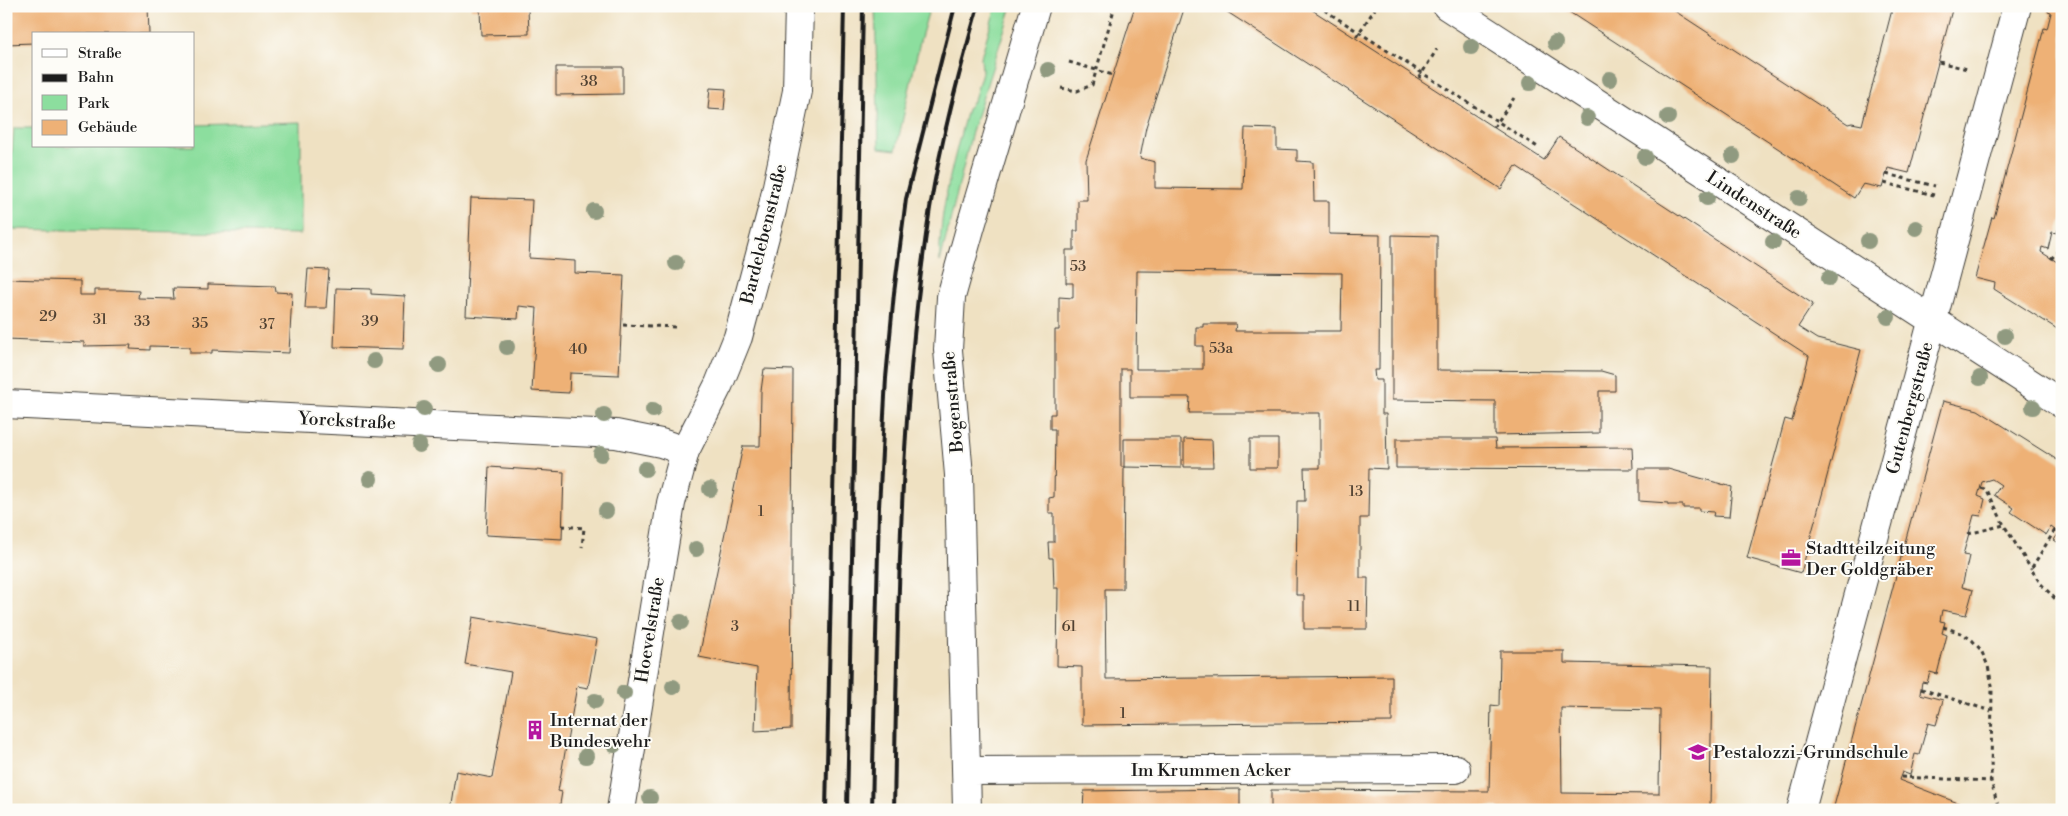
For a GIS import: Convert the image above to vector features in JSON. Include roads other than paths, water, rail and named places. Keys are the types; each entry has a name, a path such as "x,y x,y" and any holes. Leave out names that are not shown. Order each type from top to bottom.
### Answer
{"street":[{"name":"Bardelebenstraße","path":"685,452 719,384 738,337 772,210 797,90 799,6"},
{"name":"Bogenstraße","path":"967,810 959,475 949,372 948,323 956,275 1036,6"},
{"name":"Gutenbergstraße","path":"1801,810 2018,6"},
{"name":"Lindenstraße","path":"1450,7 2062,404"},
{"name":"Yorckstraße","path":"6,404 616,434 661,443 685,452"},
{"name":"Hoevelstraße","path":"621,810 671,503 685,452"},
{"name":"Im Krummen Acker","path":"967,771 1456,769"}],"railway":[{"path":"826,810 844,6"},
{"path":"847,810 863,6"},
{"path":"872,810 879,507 886,378 894,293 906,199 955,6"},
{"path":"894,810 902,508 912,358 934,183 951,107 978,6"}],"place":[{"name":"Stadtteilzeitung Der Goldgräber","path":"1791,558"},
{"name":"Internat der Bundeswehr","path":"535,730"},
{"name":"Pestalozzi-Grundschule","path":"1698,752"}]}
